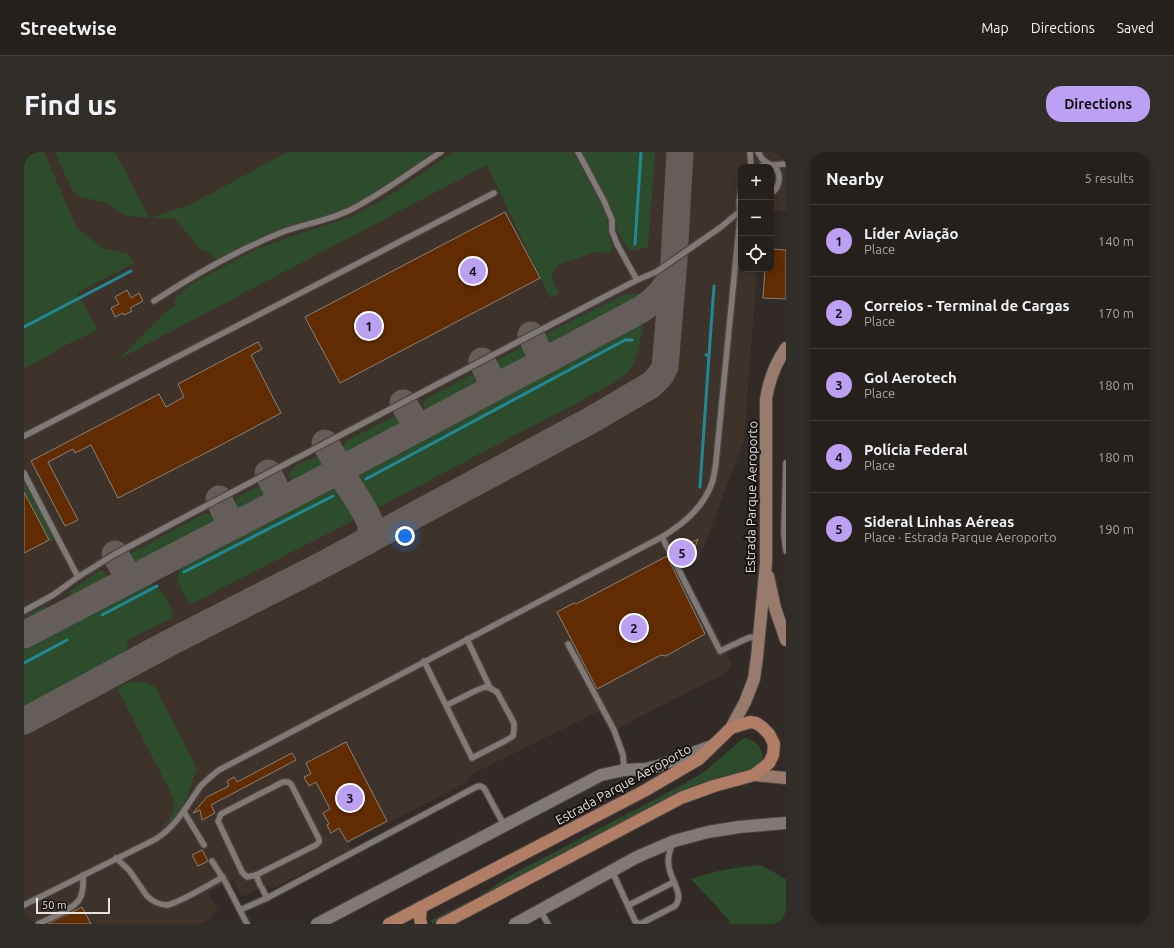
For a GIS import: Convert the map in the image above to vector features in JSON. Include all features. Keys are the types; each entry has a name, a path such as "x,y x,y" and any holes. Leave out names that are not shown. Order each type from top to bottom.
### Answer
{"main road":[{"name":"Estrada Parque Aeroporto","path":"390,924 644,791 692,763 713,746 731,728 745,702 754,679 766,563 766,399 769,382 778,358 786,348"},
{"path":"766,563 775,608 786,640"},
{"path":"731,728 750,722 756,723 769,734 774,744 773,755 769,763 754,775"},
{"path":"442,924 680,798 714,786 754,775 786,778"},
{"path":"421,907 421,924"}],"street":[{"path":"317,924 601,775 624,770 645,770 713,746"},
{"path":"515,924 637,857 674,841 708,832 747,826 786,823"}],"lane":[{"path":"154,301 185,281 253,244 289,230 324,220 350,210 382,192 442,152"},
{"path":"578,152 604,201 612,220 612,231 637,280"},
{"path":"750,152 751,164"},
{"path":"758,152 762,159 771,164"},
{"path":"774,164 786,164"},
{"path":"774,166 781,172 783,177 780,188"},
{"path":"774,191 786,186"},
{"path":"24,436 494,193"},
{"path":"24,611 53,595 78,577 115,554 637,280 656,272 738,216"},
{"path":"24,905 167,831 184,812 201,786 219,770 424,661 662,538 677,528 693,513 712,483 716,462 738,236"},
{"path":"786,463 784,534 786,551"},
{"path":"24,473 78,577"},
{"path":"662,538 720,651 748,638 759,636"},
{"path":"467,640 490,688"},
{"path":"568,644 613,730 623,756 624,770"},
{"path":"424,661 472,758 512,736 514,723 497,692 490,688 485,687 477,690 446,705"},
{"path":"283,782 288,782 291,784 319,842 316,845 256,876 250,878 244,875 218,819 221,814 283,782"},
{"path":"240,910 267,898 476,787 480,786 484,788 504,825"},
{"path":"184,812 204,845"},
{"path":"612,871 629,905 635,921 640,924 658,916 677,904 678,896 669,868 669,854 674,841"},
{"path":"116,858 129,870 147,896 151,900 162,904 176,902 222,877"},
{"path":"212,861 247,924"},
{"path":"38,924 73,906 80,899 83,888 83,875"},
{"path":"256,876 267,898"},
{"path":"629,905 674,882"},
{"path":"540,910 548,924"}],"shaded area":[{"path":"24,152 786,152 786,211 774,211 774,164 738,164 738,272 757,272 744,440 699,560 683,569 725,648 731,664 726,673 610,732 599,711 470,775 467,782 348,844 351,849 271,889 269,885 242,897 233,880 226,883 209,892 218,911 212,914 211,919 201,924 24,924"}],"green space":[{"path":"24,152 44,152 77,229 103,248 129,254 134,263 77,293 98,330 68,344 24,369"},
{"path":"55,152 115,152 149,218 124,215 107,203 81,197 72,190"},
{"path":"288,152 441,152 357,206 280,233 217,261 209,253 200,249 175,219 151,218 189,205"},
{"path":"453,152 573,152 592,183 606,212 612,252 596,252 559,264 554,269 552,275 559,293 550,298 487,165 119,359 165,313 174,306 175,299 191,284 253,251 289,237 351,217 386,198"},
{"path":"581,152 655,152 648,247 631,251 626,245 617,231 616,222 601,186"},
{"path":"626,294 639,294 643,301 556,349 549,348 545,344 543,339 547,333"},
{"path":"641,324 643,327 638,352 632,366 619,380 373,510 360,483 359,475 364,469"},
{"path":"526,345 531,350 531,355 526,363 505,372 499,371 496,368 494,365 496,361"},
{"path":"476,372 480,372 484,380 481,386 476,390 434,412 428,412 424,409 423,404 426,399"},
{"path":"394,416 399,418 401,425 399,429 343,458 341,451 346,441"},
{"path":"317,457 322,458 331,465 298,483 291,479 289,474 297,465"},
{"path":"24,481 54,540 50,542 24,490"},
{"path":"336,485 340,487 347,495 352,504 356,519 191,604 181,589 178,578 180,567 184,561 328,486"},
{"path":"259,486 267,491 266,499 248,510 240,510 236,508 236,499"},
{"path":"203,514 212,516 214,523 212,528 141,565 133,564 127,558 132,553"},
{"path":"100,570 105,572 107,576 105,583 75,599 71,597 70,591"},
{"path":"149,583 158,588 165,596 173,617 127,640 128,645 124,655 24,708 24,646 141,584"},
{"path":"46,606 48,611 46,615 24,625 24,618 26,616"},
{"path":"129,682 147,683 155,687 197,768 183,806 175,817 162,827 174,809 173,800 169,789 117,688"},
{"path":"746,738 755,742 763,755 763,760 757,768 723,776 702,784 445,919 432,924 431,920 478,897 509,876 684,784 704,772 741,740"},
{"path":"761,865 786,879 786,924 730,924 729,920 691,879 726,870"}],"building":[{"path":"505,212 540,278 340,383 305,317"},
{"path":"774,249 786,250 786,299 763,298 765,272 774,272"},
{"path":"127,290 131,298 139,293 143,301 130,308 132,311 115,317 111,308 119,304 115,297"},
{"path":"258,342 262,349 251,355 281,413 118,498 91,445 75,453 73,449 48,462 78,520 65,526 31,461 159,394 166,407 184,397 178,384"},
{"path":"24,492 49,540 24,553"},
{"path":"698,539 694,550 691,552 692,555 689,556 692,561 682,566 674,552"},
{"path":"667,556 705,634 666,656 661,655 597,689 557,612 574,603 576,604"},
{"path":"346,742 387,821 347,842 339,828 331,833 327,825 329,824 323,813 330,809 316,782 309,786 304,777 311,774 306,763"},
{"path":"292,753 296,760 211,805 215,813 202,820 200,810 193,813 207,797 229,786 227,781 234,777 237,782"},
{"path":"202,850 208,861 198,866 192,855"},
{"path":"82,907 91,924 48,924"}],"waterway":[{"path":"635,244 641,152"},
{"path":"24,327 131,271"},
{"path":"709,355 714,286"},
{"path":"366,479 625,340 632,340"},
{"path":"700,487 709,355 706,355"},
{"path":"184,572 333,496"},
{"path":"102,615 157,586"},
{"path":"24,663 67,640"}],"taxiway":[{"path":"24,721 169,643 328,562 593,419 651,385 660,376 665,367 674,260 680,152"},
{"path":"24,635 342,469 642,309 660,294 667,285 672,274"},
{"path":"531,335 538,350 547,357 552,357"},
{"path":"482,361 491,380 501,384"},
{"path":"403,403 415,422 423,425"},
{"path":"325,443 335,461 336,465 334,473"},
{"path":"268,473 278,493 276,503"},
{"path":"343,477 370,522 371,531 366,542"},
{"path":"219,499 228,518 239,523"},
{"path":"115,554 127,575 137,576"}],"place":[{"name":"Polícia Federal","path":"473,271"},
{"name":"Líder Aviação","path":"369,326"},
{"name":"Sideral Linhas Aéreas","path":"682,553"},
{"name":"Correios - Terminal de Cargas","path":"634,628"},
{"name":"Gol Aerotech","path":"350,798"}]}
